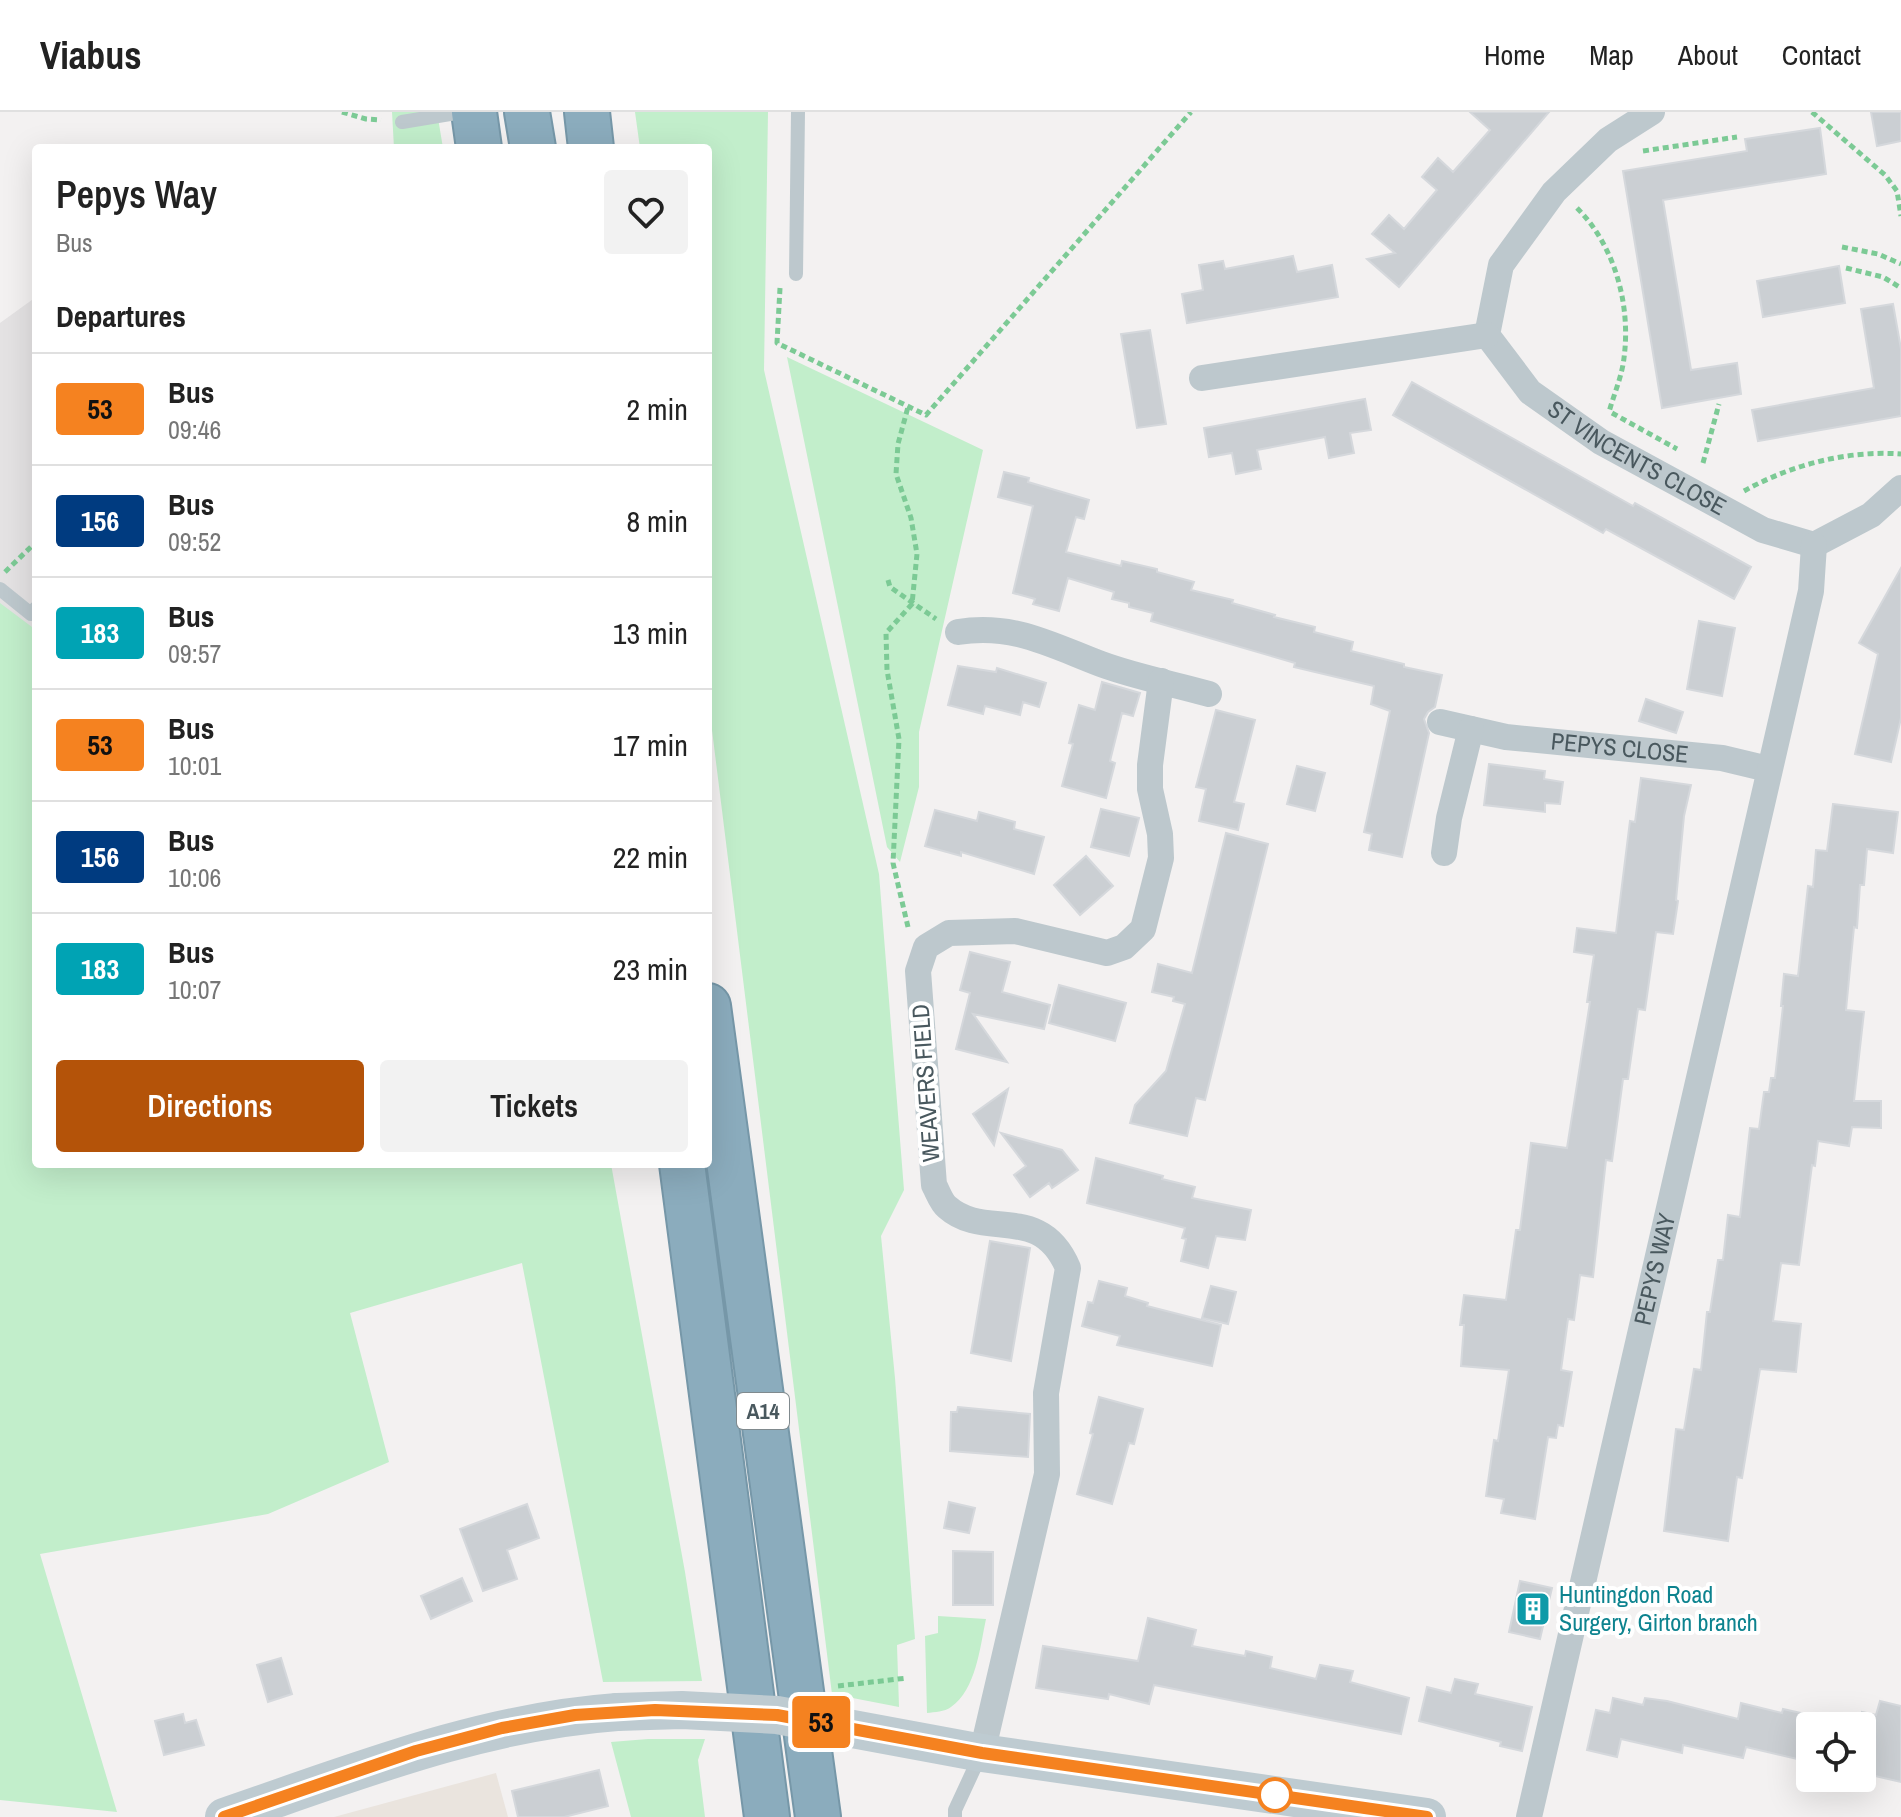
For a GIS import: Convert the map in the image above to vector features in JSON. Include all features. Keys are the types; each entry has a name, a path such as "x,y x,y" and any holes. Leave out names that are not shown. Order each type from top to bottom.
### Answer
{"highway":[{"path":"474,112 478,144"},
{"path":"527,112 532,144"},
{"path":"587,112 591,144"},
{"name":"A14","path":"712,1035 818,1817"},
{"name":"A14","path":"683,1168 767,1817"}],"street":[{"path":"1202,378 1487,335 1501,265 1554,192 1608,140 1652,112"},
{"name":"ST VINCENTS CLOSE","path":"1487,335 1530,392 1601,442 1763,530 1814,545"},
{"path":"1768,769 1811,591 1814,545 1871,515 1901,488"},
{"path":"958,632 984,628 1036,637 1103,665 1209,694"},
{"name":"WEAVERS FIELD","path":"982,1753 1047,1474 1046,1393 1068,1268 1060,1249 1045,1235 965,1217 946,1206 934,1185 918,971 926,947 949,933 1015,931 1107,953 1124,947 1143,929 1161,858 1160,834 1150,789 1150,765 1161,681"},
{"name":"PEPYS CLOSE","path":"1440,722 1506,737 1722,758 1768,769"},
{"path":"1444,853 1449,818 1471,729"},
{"name":"PEPYS WAY","path":"1529,1817 1768,769"},
{"path":"224,1817 416,1751 502,1728 575,1715 682,1710 777,1715 982,1753 1427,1817"}],"lane":[{"path":"402,122 462,112"},
{"path":"796,274 798,112"},
{"path":"0,589 32,613"},
{"path":"955,1817 955,1810 982,1753"}],"path":[{"path":"342,112 366,119 402,122"},
{"path":"781,279 777,343 926,415 1191,112"},
{"path":"1812,112 1885,175 1897,191 1901,216"},
{"path":"1629,153 1737,137"},
{"path":"1568,199 1586,217 1607,251 1621,288 1627,319 1624,360 1609,412"},
{"path":"1842,247 1878,254 1901,264"},
{"path":"1846,268 1883,277 1901,288"},
{"path":"1703,463 1719,404"},
{"path":"908,407 898,444 896,474 911,518 917,554 912,604 886,633 887,670 899,739 893,863 918,971"},
{"path":"1601,413 1609,412 1712,468"},
{"path":"1746,501 1736,496 1772,475 1798,467 1861,454 1901,454"},
{"path":"0,576 32,546"},
{"path":"888,580 890,587 912,604"},
{"path":"838,1686 907,1678"}],"shaded area":[{"path":"32,300 32,629 29,628 0,663 0,323"},
{"path":"496,1773 508,1817 334,1817"}],"green space":[{"path":"392,112 437,112 442,144 394,144"},
{"path":"635,112 768,112 764,370 879,874 904,1190 881,1236 915,1639 897,1645 899,1707 832,1694 712,730 712,144 639,144"},
{"path":"787,357 983,450 919,732 919,787 900,862 887,847"},
{"path":"0,603 32,627 32,1168 612,1168 702,1681 603,1682 522,1263 350,1313 389,1462 268,1514 40,1554 117,1812 0,1800"},
{"path":"938,1616 986,1619 976,1667 966,1690 948,1709 927,1713 925,1636 938,1633"},
{"path":"705,1739 698,1760 705,1817 631,1817 611,1742"}],"building":[{"path":"1470,112 1549,112 1399,287 1367,259 1395,253 1372,234 1389,215 1404,229 1437,190 1422,177 1438,158 1453,172 1490,130"},
{"path":"1871,112 1901,112 1901,141 1877,146"},
{"path":"1820,128 1826,174 1663,200 1691,370 1737,363 1741,394 1662,408 1623,171 1747,151 1745,139"},
{"path":"1293,256 1297,272 1332,265 1338,297 1187,323 1182,294 1203,290 1199,265 1223,261 1225,269"},
{"path":"1839,266 1845,303 1763,317 1757,281"},
{"path":"1893,304 1901,349 1901,416 1758,441 1752,410 1874,388 1861,309"},
{"path":"1150,330 1166,424 1137,428 1121,334"},
{"path":"1412,382 1633,506 1635,503 1751,567 1734,599 1606,529 1603,533 1393,415"},
{"path":"1365,399 1371,430 1350,433 1354,453 1329,458 1325,437 1257,450 1261,469 1236,474 1232,453 1209,457 1204,428"},
{"path":"1004,472 1089,500 1084,519 1076,517 1066,552 1121,566 1122,561 1157,569 1157,572 1194,582 1191,590 1233,600 1232,603 1274,617 1315,627 1314,632 1353,642 1351,651 1442,675 1435,707 1424,719 1429,733 1402,857 1369,850 1372,834 1364,832 1390,711 1371,704 1374,686 1294,667 1295,663 1151,621 1153,613 1112,599 1114,592 1068,578 1059,611 1033,604 1035,599 1013,593 1033,506 998,497"},
{"path":"1901,568 1901,718 1891,762 1855,754 1878,654 1859,643"},
{"path":"1699,621 1735,628 1722,696 1687,689"},
{"path":"958,666 996,672 997,668 1046,683 1039,707 1023,702 1020,715 985,706 983,714 948,705"},
{"path":"1102,682 1140,693 1133,716 1122,713 1110,761 1115,763 1106,798 1062,786 1079,705 1095,710"},
{"path":"1646,699 1683,712 1676,733 1639,721"},
{"path":"1216,710 1255,720 1234,802 1244,804 1238,830 1199,821 1206,789 1196,787"},
{"path":"1489,764 1545,771 1544,779 1563,782 1560,804 1545,803 1545,812 1484,805"},
{"path":"1297,766 1325,773 1315,811 1287,804"},
{"path":"1641,778 1691,785 1684,816 1678,901 1673,934 1656,932 1645,1010 1638,1009 1628,1079 1623,1079 1612,1161 1606,1160 1593,1277 1580,1275 1574,1320 1568,1319 1561,1370 1572,1372 1563,1426 1558,1425 1556,1438 1548,1437 1535,1519 1501,1513 1504,1499 1486,1496 1509,1370 1461,1366 1464,1325 1460,1325 1464,1295 1506,1300 1516,1230 1520,1230 1531,1143 1567,1148 1590,1002 1587,1002 1594,955 1574,952 1577,928 1616,933 1630,821 1635,822"},
{"path":"1833,804 1898,812 1893,853 1867,849 1864,885 1860,885 1857,928 1854,927 1846,1010 1864,1012 1854,1101 1881,1101 1881,1128 1852,1127 1849,1146 1818,1141 1799,1265 1781,1263 1773,1321 1801,1324 1796,1372 1760,1369 1742,1478 1737,1477 1728,1541 1664,1531 1676,1429 1684,1430 1694,1369 1701,1370 1707,1312 1710,1312 1718,1260 1723,1260 1728,1215 1740,1217 1750,1128 1759,1129 1764,1092 1769,1092 1771,1078 1775,1078 1784,974 1798,976 1808,886 1813,887 1816,850 1827,851"},
{"path":"1101,809 1139,818 1129,856 1091,847"},
{"path":"935,810 977,821 979,812 1015,822 1014,829 1044,837 1034,874 961,852 961,856 925,846"},
{"path":"1226,833 1268,844 1205,1100 1196,1098 1187,1136 1130,1123 1135,1105 1166,1071 1185,1004 1173,1001 1174,997 1152,992 1158,964 1192,973"},
{"path":"1086,856 1113,886 1080,915 1054,885"},
{"path":"970,952 1010,962 1002,992 1050,1005 1044,1029 973,1014 1007,1062 956,1049 970,993 960,990"},
{"path":"1059,985 1126,1003 1115,1041 1049,1023"},
{"path":"1008,1089 994,1145 973,1114"},
{"path":"1001,1133 1062,1150 1078,1170 1052,1188 1049,1183 1030,1197 1014,1175 1026,1166"},
{"path":"1096,1158 1195,1187 1192,1198 1251,1210 1245,1240 1216,1236 1208,1268 1181,1261 1185,1228 1087,1203"},
{"path":"990,1241 1030,1248 1011,1361 971,1353"},
{"path":"1099,1281 1127,1288 1125,1296 1148,1303 1147,1306 1221,1325 1212,1366 1117,1345 1120,1336 1082,1326 1088,1302 1093,1303"},
{"path":"1211,1286 1236,1292 1228,1324 1202,1318"},
{"path":"1099,1397 1143,1409 1134,1444 1129,1443 1112,1504 1077,1494"},
{"path":"958,1407 1030,1414 1028,1457 950,1451 951,1412 957,1412"},
{"path":"949,1502 975,1508 969,1533 944,1528"},
{"path":"527,1504 539,1538 507,1550 517,1579 483,1591 460,1529"},
{"path":"953,1551 993,1552 993,1605 953,1605"},
{"path":"462,1578 472,1601 431,1619 421,1596"},
{"name":"Huntingdon Road Surgery, Girton branch","path":"1520,1581 1552,1588 1540,1639 1509,1632"},
{"path":"1148,1618 1196,1630 1192,1646 1245,1656 1246,1651 1272,1657 1270,1668 1316,1679 1320,1665 1353,1671 1350,1682 1409,1698 1401,1734 1154,1685 1149,1704 1109,1694 1108,1699 1036,1688 1043,1646 1138,1661"},
{"path":"281,1658 292,1694 268,1702 257,1665"},
{"path":"1455,1679 1478,1684 1475,1694 1532,1707 1522,1751 1500,1746 1501,1742 1419,1721 1427,1687 1451,1693"},
{"path":"1613,1698 1643,1705 1645,1698 1667,1701 1738,1719 1741,1703 1782,1713 1783,1709 1796,1712 1796,1759 1746,1747 1743,1758 1683,1745 1682,1753 1621,1739 1617,1757 1587,1750 1596,1710 1610,1713"},
{"path":"1880,1701 1901,1706 1901,1782 1876,1776 1876,1715"},
{"path":"183,1714 185,1723 196,1720 204,1745 164,1755 155,1721"},
{"path":"599,1770 608,1806 564,1817 518,1817 512,1791"}],"bus line":[{"name":"53","path":"224,1817 416,1751 502,1728 575,1715 655,1710 777,1715 982,1753 1427,1817"}],"place":[{"name":"Huntingdon Road Surgery, Girton branch","path":"1533,1609"}]}
